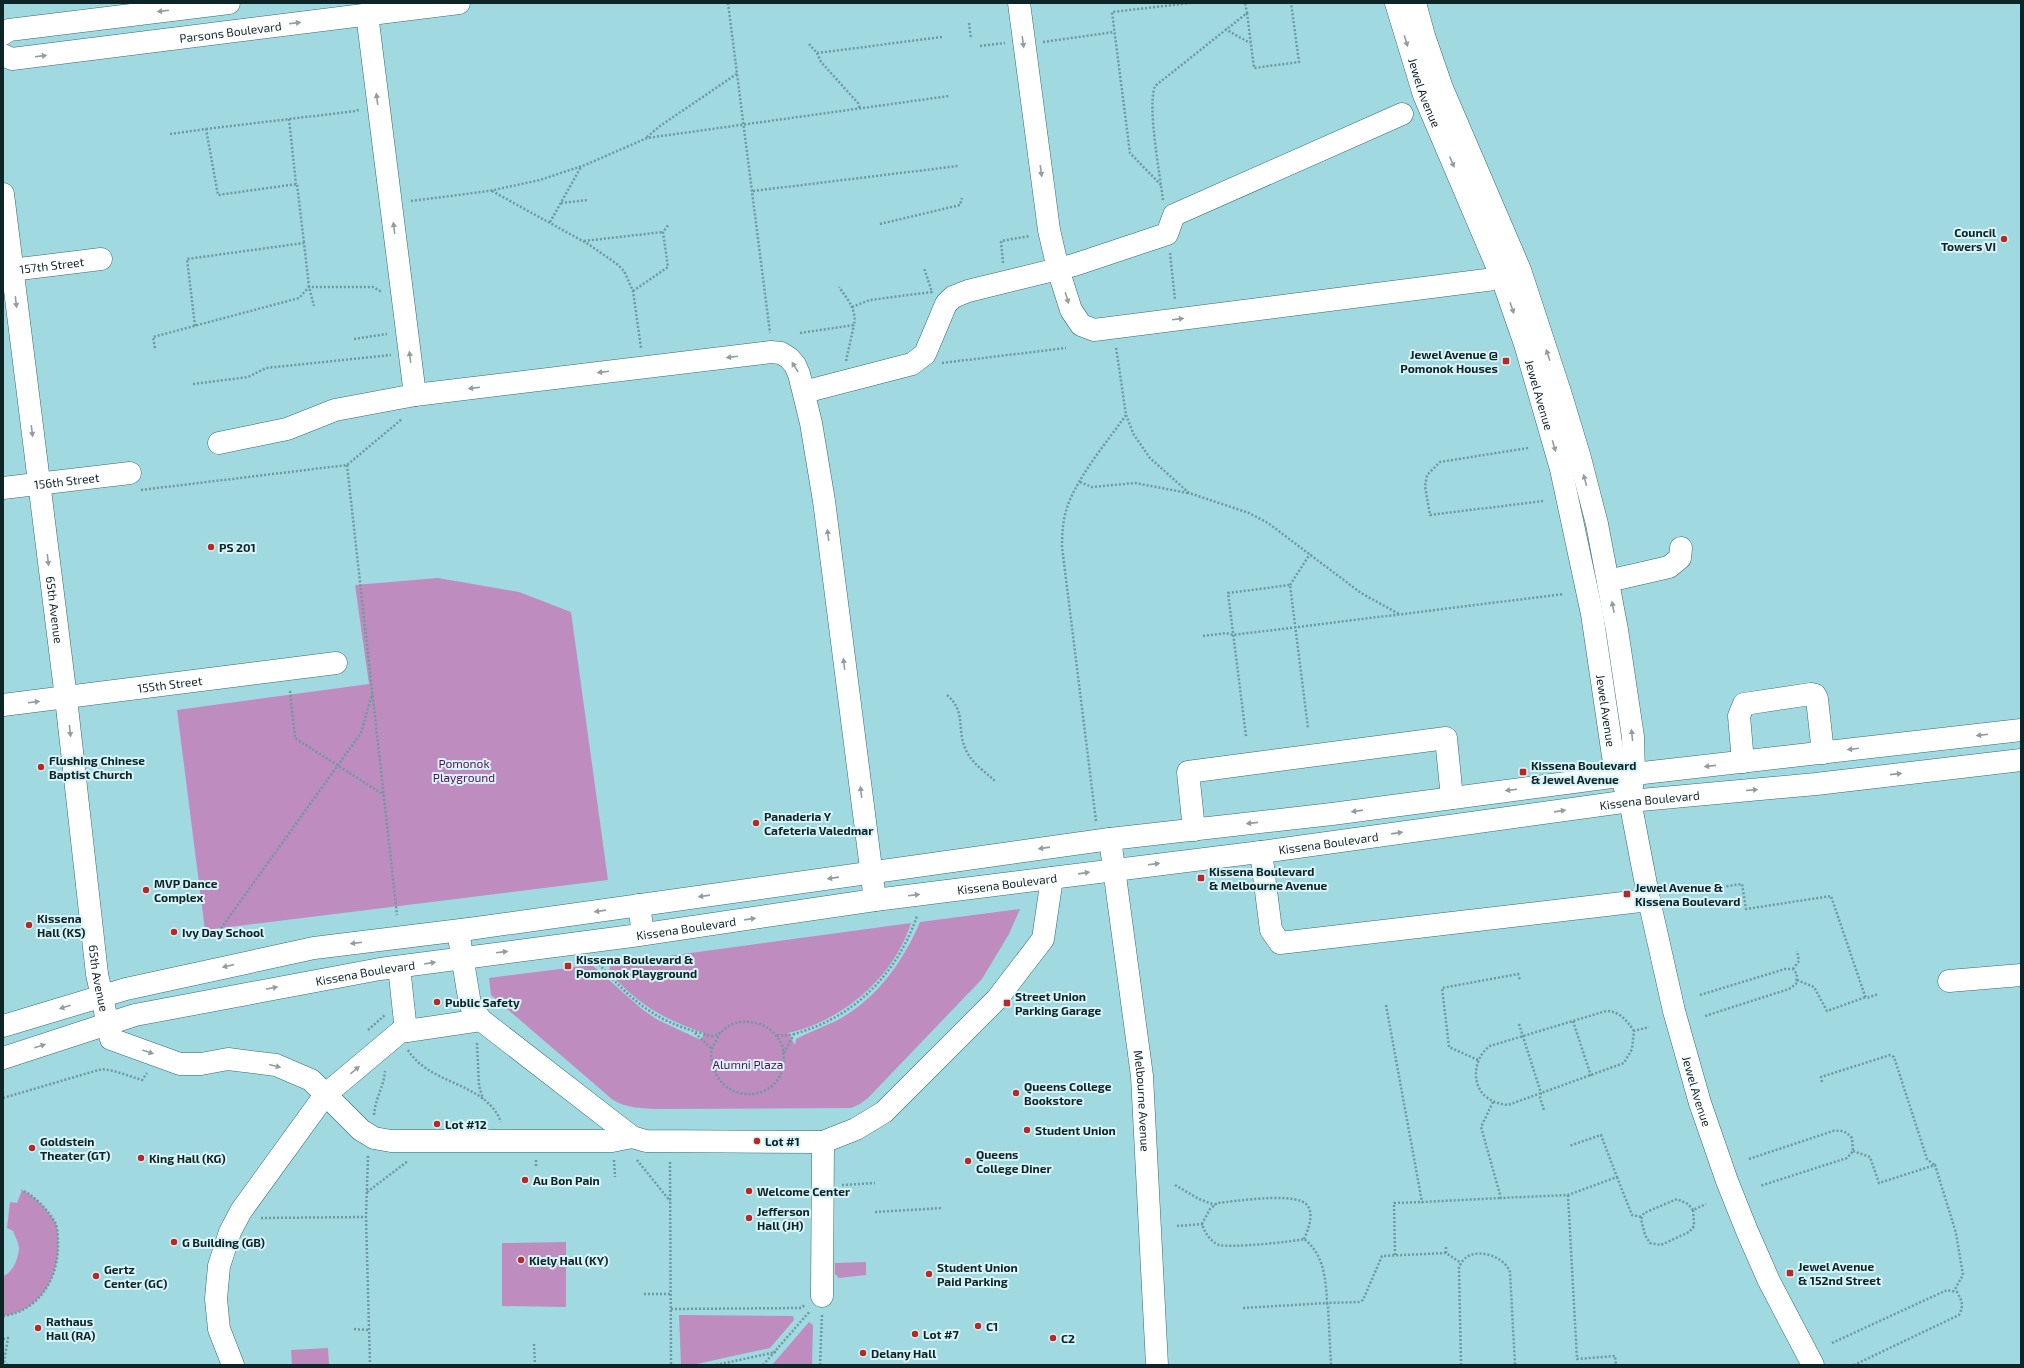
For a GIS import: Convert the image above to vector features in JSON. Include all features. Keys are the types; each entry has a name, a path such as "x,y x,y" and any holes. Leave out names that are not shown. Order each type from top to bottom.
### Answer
{"street":[{"path":"3,34 10,30 230,3"},
{"name":"Parsons Boulevard","path":"3,56 12,59 459,3"},
{"path":"1019,3 1049,230 1058,269 1075,319 1087,329 1094,330 1502,278"},
{"name":"Jewel Avenue","path":"1396,3 1424,95 1502,278 1525,344 1561,469 1592,614 1610,740 1627,775"},
{"name":"Jewel Avenue","path":"1415,3 1424,36 1442,88 1520,270 1580,458 1597,524 1608,581 1633,737 1627,775 1630,801 1649,900 1674,1011 1700,1103 1727,1181 1769,1281 1813,1365"},
{"path":"367,14 406,397"},
{"path":"804,392 912,364 925,354 946,304 953,297 968,291 1058,269 1171,225 1402,114"},
{"name":"65th Avenue","path":"3,194 8,271 39,484 66,698 97,974 109,1032"},
{"name":"157th Street","path":"8,271 101,259"},
{"path":"219,443 287,429 335,410 406,397 771,352 781,353 789,358 795,365 804,392 811,423 824,501 875,900"},
{"name":"156th Street","path":"3,488 39,484 135,481"},
{"path":"1608,581 1669,567 1680,558 1681,548"},
{"name":"155th Street","path":"3,705 336,663"},
{"path":"1744,762 1739,716 1740,710 1744,704 1811,694 1815,695 1817,699 1823,753"},
{"path":"3,1026 102,996 239,963 314,948 458,931 871,873 1103,831 1194,830 1332,814 1627,775 2021,730"},
{"path":"1194,830 1188,772 1446,738 1452,798"},
{"name":"Kissena Boulevard","path":"3,1058 109,1032 135,1015 179,1005 322,979 464,957 643,934 875,900 1261,852 1630,801 1816,784 2021,760"},
{"name":"Melbourne Avenue","path":"1103,831 1115,869 1142,1076 1157,1365"},
{"path":"1261,852 1271,930 1280,944 1649,900"},
{"path":"109,1032 180,1064 201,1064 228,1059 276,1065 311,1080 361,1130 371,1136 391,1141 612,1141 633,1146 646,1141 823,1142 856,1129 884,1112 997,999 1043,939 1052,878"},
{"path":"639,905 643,934"},
{"path":"458,931 464,957 470,1004 480,1029 633,1146"},
{"path":"399,967 406,1040"},
{"path":"1949,981 2021,975"},
{"path":"406,1040 480,1029"},
{"path":"233,1365 219,1329 216,1299 220,1266 230,1232 241,1211 325,1095 400,1032 406,1040"},
{"path":"822,1296 823,1142"}],"path":[{"path":"728,3 745,125 771,337"},
{"path":"1162,185 1130,153 1112,12 1190,3"},
{"path":"1245,3 1254,68 1299,62 1291,3"},
{"path":"1175,303 1171,225 1164,206 1154,130 1152,92 1155,86 1246,12"},
{"path":"969,23 971,39"},
{"path":"1225,29 1250,43"},
{"path":"1041,42 1114,32"},
{"path":"817,52 942,37"},
{"path":"808,44 817,52 821,62 858,103 860,109"},
{"path":"647,138 660,126 738,73"},
{"path":"407,202 491,191 540,180 582,166 647,138 949,96"},
{"path":"170,134 356,111 362,105"},
{"path":"289,119 309,287 314,306"},
{"path":"206,129 218,195 296,184"},
{"path":"550,222 582,166"},
{"path":"753,191 958,166"},
{"path":"491,191 584,241 617,264 624,272 633,291 642,353"},
{"path":"880,224 960,205 962,198"},
{"path":"560,203 588,200"},
{"path":"633,291 668,267 663,232 669,224"},
{"path":"584,241 663,232"},
{"path":"1004,283 1001,241 1034,235"},
{"path":"195,326 186,259 304,243"},
{"path":"852,307 870,300 932,292 924,268"},
{"path":"155,348 153,337 299,298 309,287 373,287 384,292"},
{"path":"839,287 856,316 840,383"},
{"path":"800,333 854,325"},
{"path":"354,339 390,334"},
{"path":"1115,342 1126,414 1134,435 1150,458 1188,493"},
{"path":"193,384 248,377 266,368 393,355 392,348"},
{"path":"912,364 926,365 1066,348"},
{"path":"135,481 347,465 402,419 406,397"},
{"path":"1103,831 1062,547 1065,514 1070,501 1080,482 1126,414"},
{"path":"1528,448 1440,462 1427,475 1425,486 1430,515 1542,501"},
{"path":"347,465 397,914"},
{"path":"1080,482 1092,487 1135,483 1188,493 1249,513 1268,523 1361,593 1400,614"},
{"path":"1308,728 1290,585 1310,554"},
{"path":"1246,736 1228,592 1290,585"},
{"path":"1203,636 1226,634 1233,635 1564,594"},
{"path":"290,691 295,738 384,795"},
{"path":"214,938 361,733 373,692"},
{"path":"947,695 959,710 961,737 965,750 972,760 996,782"},
{"path":"1679,893 1742,884 1746,909 1831,896 1866,997"},
{"path":"775,1034 783,1036 795,1034 839,1016 866,996 896,959 910,937 917,916"},
{"path":"1793,969 1799,961 1797,951"},
{"path":"596,960 625,992 643,1008 676,1026 711,1036 719,1035"},
{"path":"1700,995 1785,969 1793,969"},
{"path":"1705,1016 1789,989 1796,984 1797,980 1797,974 1793,969"},
{"path":"1478,1060 1449,1047 1442,988 1518,974 1520,980"},
{"path":"1797,980 1814,987 1828,1011 1878,994"},
{"path":"1386,1005 1422,1202"},
{"path":"1612,1011 1626,1019 1634,1031 1632,1050 1624,1063 1592,1076 1508,1105 1493,1102 1484,1095 1478,1085 1476,1071 1478,1060 1484,1050 1490,1046 1612,1011"},
{"path":"746,1021 759,1023 768,1027 775,1034 784,1053 783,1068 777,1080 764,1091 749,1095 734,1092 728,1089 717,1078 711,1062 712,1049 719,1035 728,1027 746,1021"},
{"path":"1573,1021 1592,1076"},
{"path":"1519,1024 1541,1093 1540,1098 1544,1110"},
{"path":"1634,1031 1649,1027"},
{"path":"480,1029 476,1053 479,1086 483,1099"},
{"path":"693,1032 699,1035 712,1049"},
{"path":"784,1053 795,1034"},
{"path":"406,1040 418,1063 431,1072 483,1099 500,1119 505,1141"},
{"path":"1822,1082 1821,1077 1890,1055 1894,1057 1927,1159 1935,1165 1956,1233 1963,1275 1954,1291"},
{"path":"370,1365 366,1217 368,1151 375,1104 385,1079 385,1063"},
{"path":"3,1098 102,1069 114,1071 142,1080 146,1076 147,1070 154,1073"},
{"path":"1493,1102 1481,1127 1501,1198"},
{"path":"1749,1159 1840,1130 1847,1132 1852,1138 1852,1151 1846,1158 1760,1186"},
{"path":"1569,1146 1601,1135 1632,1215 1642,1217"},
{"path":"670,1141 671,1365"},
{"path":"633,1146 670,1202"},
{"path":"1852,1151 1870,1157 1879,1183 1935,1165"},
{"path":"614,1156 615,1177"},
{"path":"367,1192 413,1158"},
{"path":"1395,1255 1394,1203 1568,1195 1617,1177"},
{"path":"842,1185 875,1183"},
{"path":"1175,1185 1199,1199 1215,1205"},
{"path":"3,1316 26,1308 37,1299 53,1279 58,1260 56,1226 46,1210 32,1196 22,1190"},
{"path":"1568,1195 1577,1359 1614,1356 1616,1365"},
{"path":"1286,1198 1301,1201 1307,1205 1311,1219 1310,1227 1304,1239 1289,1243 1221,1246 1209,1238 1203,1224 1210,1210 1218,1203 1286,1198"},
{"path":"1677,1199 1688,1204 1693,1210 1693,1228 1689,1232 1662,1245 1650,1242 1641,1224 1644,1213 1677,1199"},
{"path":"1693,1210 1706,1204"},
{"path":"875,1212 943,1208"},
{"path":"260,1218 366,1217"},
{"path":"1177,1226 1203,1224"},
{"path":"1304,1239 1313,1245 1326,1277 1331,1365"},
{"path":"1446,1246 1446,1253"},
{"path":"1243,1308 1359,1302 1363,1300 1382,1256 1446,1253 1461,1263"},
{"path":"1461,1365 1458,1279 1461,1263 1471,1256 1488,1254 1496,1256 1508,1265 1510,1272 1514,1365"},
{"path":"1832,1343 1946,1290 1957,1292 1962,1300 1963,1307 1959,1315 1854,1365"},
{"path":"644,1294 670,1294"},
{"path":"671,1308 801,1308 822,1296"},
{"path":"763,1365 776,1352 822,1296"},
{"path":"820,1365 822,1296"},
{"path":"354,1328 369,1330"},
{"path":"3,1339 8,1338 4,1361 7,1365"},
{"path":"534,1344 535,1365"},
{"path":"716,1365 776,1352"}],"green space":[{"name":"Pomonok Playground","path":"438,578 519,592 571,612 608,880 205,930 177,710 369,684 355,585"},
{"name":"Alumni Plaza","path":"1020,909 1009,934 982,979 868,1098 851,1108 656,1109 623,1105 613,1100 491,995 489,978 592,965 643,1010 658,1020 701,1040 704,1033 663,1016 630,993 609,972 610,964 911,923 903,943 892,961 864,994 847,1007 828,1018 808,1027 788,1033 795,1045 796,1039 836,1021 864,1002 876,991 887,979 905,951 920,922"},
{"path":"22,1190 41,1204 56,1224 58,1238 57,1258 50,1281 44,1292 27,1308 16,1313 3,1316 3,1276 10,1272 15,1264 19,1247 13,1231 7,1228 10,1202 17,1203"},
{"path":"566,1242 566,1307 502,1306 502,1243"},
{"path":"866,1262 866,1275 839,1278 835,1274 835,1263"},
{"path":"679,1315 793,1316 794,1320 770,1348 692,1365 681,1365"},
{"path":"809,1322 813,1325 812,1365 772,1365"},
{"path":"328,1348 329,1365 292,1365 291,1350"}],"place":[{"name":"Council Towers VI","path":"2004,239"},
{"name":"Jewel Avenue @ Pomonok Houses","path":"1506,361"},
{"name":"PS 201","path":"211,547"},
{"name":"Flushing Chinese Baptist Church","path":"41,767"},
{"name":"Kissena Boulevard & Jewel Avenue","path":"1523,772"},
{"name":"Panaderia Y Cafeteria Valedmar","path":"756,823"},
{"name":"Kissena Boulevard & Melbourne Avenue","path":"1201,878"},
{"name":"MVP Dance Complex","path":"146,890"},
{"name":"Jewel Avenue & Kissena Boulevard","path":"1627,894"},
{"name":"Kissena Hall (KS)","path":"29,925"},
{"name":"Ivy Day School","path":"174,932"},
{"name":"Kissena Boulevard & Pomonok Playground","path":"568,966"},
{"name":"Public Safety","path":"437,1002"},
{"name":"Street Union Parking Garage","path":"1007,1003"},
{"name":"Queens College Bookstore","path":"1016,1093"},
{"name":"Lot #12","path":"437,1124"},
{"name":"Student Union","path":"1027,1130"},
{"name":"Lot #1","path":"757,1141"},
{"name":"Goldstein Theater (GT)","path":"32,1148"},
{"name":"King Hall (KG)","path":"141,1158"},
{"name":"Queens College Diner","path":"968,1161"},
{"name":"Au Bon Pain","path":"525,1180"},
{"name":"Welcome Center","path":"749,1191"},
{"name":"Jefferson Hall (JH)","path":"749,1218"},
{"name":"G Building (GB)","path":"174,1242"},
{"name":"Kiely Hall (KY)","path":"521,1260"},
{"name":"Jewel Avenue & 152nd Street","path":"1790,1273"},
{"name":"Student Union Paid Parking","path":"929,1274"},
{"name":"Gertz Center (GC)","path":"96,1276"},
{"name":"C1","path":"978,1326"},
{"name":"Rathaus Hall (RA)","path":"38,1328"},
{"name":"Lot #7","path":"915,1334"},
{"name":"C2","path":"1053,1338"},
{"name":"Delany Hall","path":"863,1353"}]}
